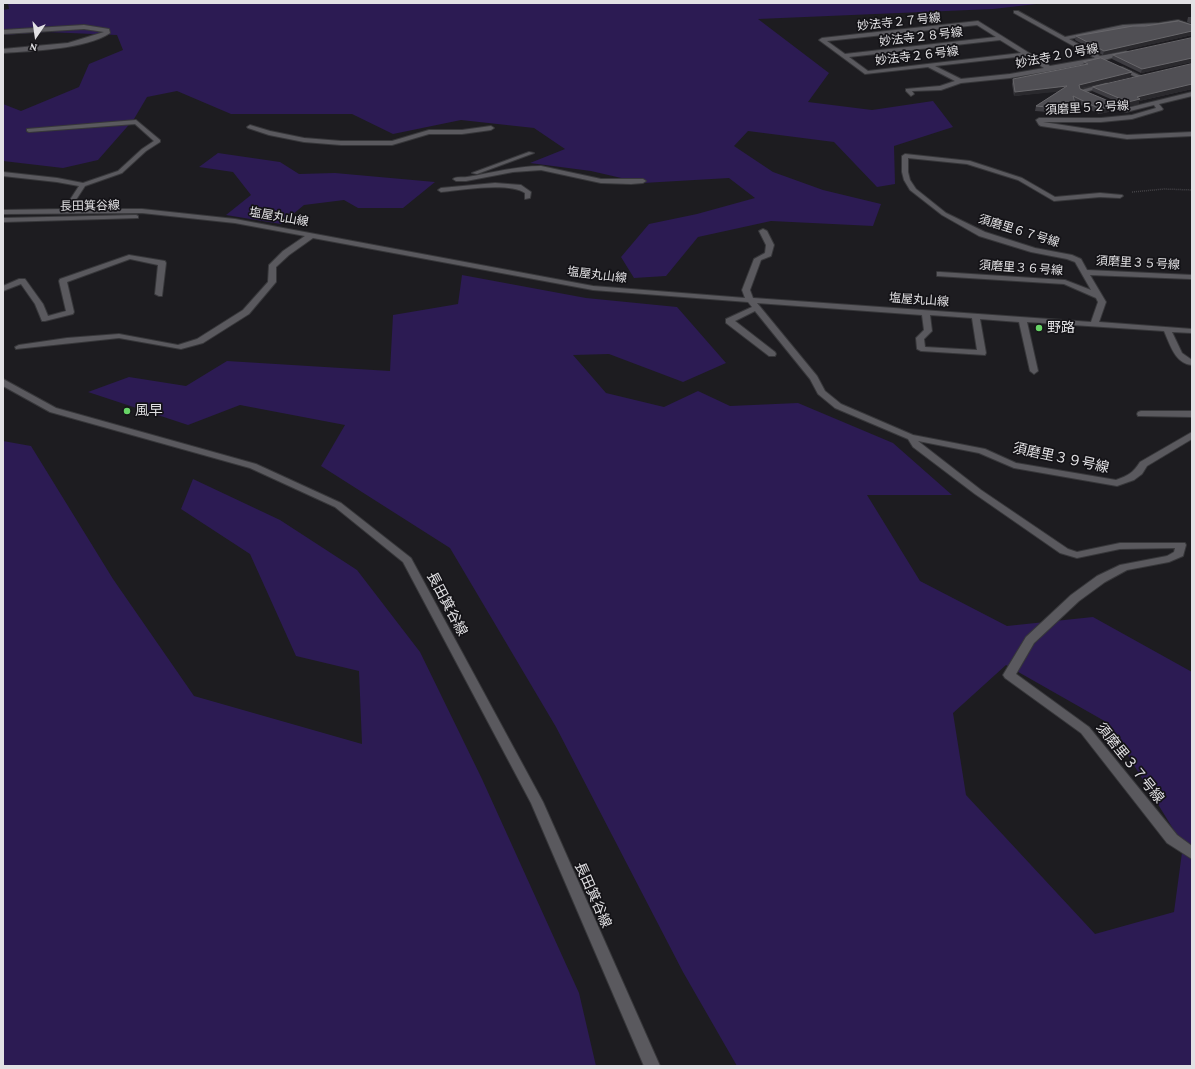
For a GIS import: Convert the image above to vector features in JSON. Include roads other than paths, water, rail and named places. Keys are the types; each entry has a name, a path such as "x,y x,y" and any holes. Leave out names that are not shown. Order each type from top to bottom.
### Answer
{"street":[{"path":"1016,12 1107,62"},
{"path":"1064,39 1123,26 1159,25 1178,22 1192,27"},
{"name":"妙法寺２７号線","path":"822,40 978,23 1001,38"},
{"path":"3,32 84,27 107,30 107,33 95,38 66,46 3,51"},
{"path":"1001,38 1050,68"},
{"name":"妙法寺２８号線","path":"844,56 1001,38"},
{"name":"妙法寺２６号線","path":"822,40 867,73 1026,54"},
{"name":"妙法寺２０号線","path":"911,94 908,90 941,88 960,81 1010,76 1131,52"},
{"path":"928,65 960,81"},
{"path":"1113,65 1140,77"},
{"path":"1132,78 1147,75"},
{"path":"1094,96 1081,91 1110,84"},
{"path":"1100,99 1126,110 1192,94"},
{"name":"須磨里５２号線","path":"1156,103 1160,109 1132,117 1101,120 1039,120 1041,124 1127,137 1192,134"},
{"path":"3,174 57,180 83,185 120,172 144,150 158,141 136,122 29,130"},
{"path":"250,127 269,134 304,140 356,143 392,143 429,132 462,132 491,128"},
{"path":"531,153 456,179 520,169 540,168 559,170 594,180 614,182 643,181"},
{"name":"須磨里６７号線","path":"1098,296 1078,262 1068,257 1034,250 982,234 944,214 913,190 907,180 905,172 905,156 968,162 1020,179 1054,198 1100,195 1120,196"},
{"path":"66,211 83,185"},
{"path":"441,190 494,185 521,187 528,192 527,198"},
{"name":"塩屋丸山線","path":"3,212 142,211 235,221 488,269 528,275 577,286 926,313 1192,331"},
{"name":"長田箕谷線","path":"3,220 178,216"},
{"path":"763,231 770,245 768,254 758,258 746,290 750,300 814,378 821,392 838,406 911,437"},
{"path":"19,347 68,340 119,336 178,346 200,341 246,312 272,282 272,267 286,253 312,235"},
{"path":"3,290 22,281 39,304 45,319 70,312 63,280 129,257 162,263 159,294"},
{"name":"須磨里３５号線","path":"1084,272 1190,277"},
{"name":"須磨里３６号線","path":"940,274 1065,282 1098,296"},
{"path":"1094,325 1102,302 1098,296"},
{"path":"756,308 729,321 772,354"},
{"path":"926,313 928,331 920,338 921,350 982,353 976,316"},
{"path":"1023,320 1034,371"},
{"path":"1167,330 1178,354 1191,363"},
{"name":"長田箕谷線","path":"3,382 53,410 253,466 338,506 407,560 536,802 652,1066"},
{"path":"1141,414 1192,414"},
{"name":"須磨里３９号線","path":"911,437 982,451 1014,465 1065,476 1117,483 1131,478 1139,472 1142,464 1192,435"},
{"name":"須磨里３７号線","path":"911,437 916,445 978,492 1064,551 1077,555 1120,546 1181,545 1179,554 1169,559 1124,567 1102,579 1075,598 1030,640 1009,675 1085,730 1172,840 1192,853"}],"place":[{"name":"野路","path":"1039,328"},
{"name":"風早","path":"127,411"}]}
